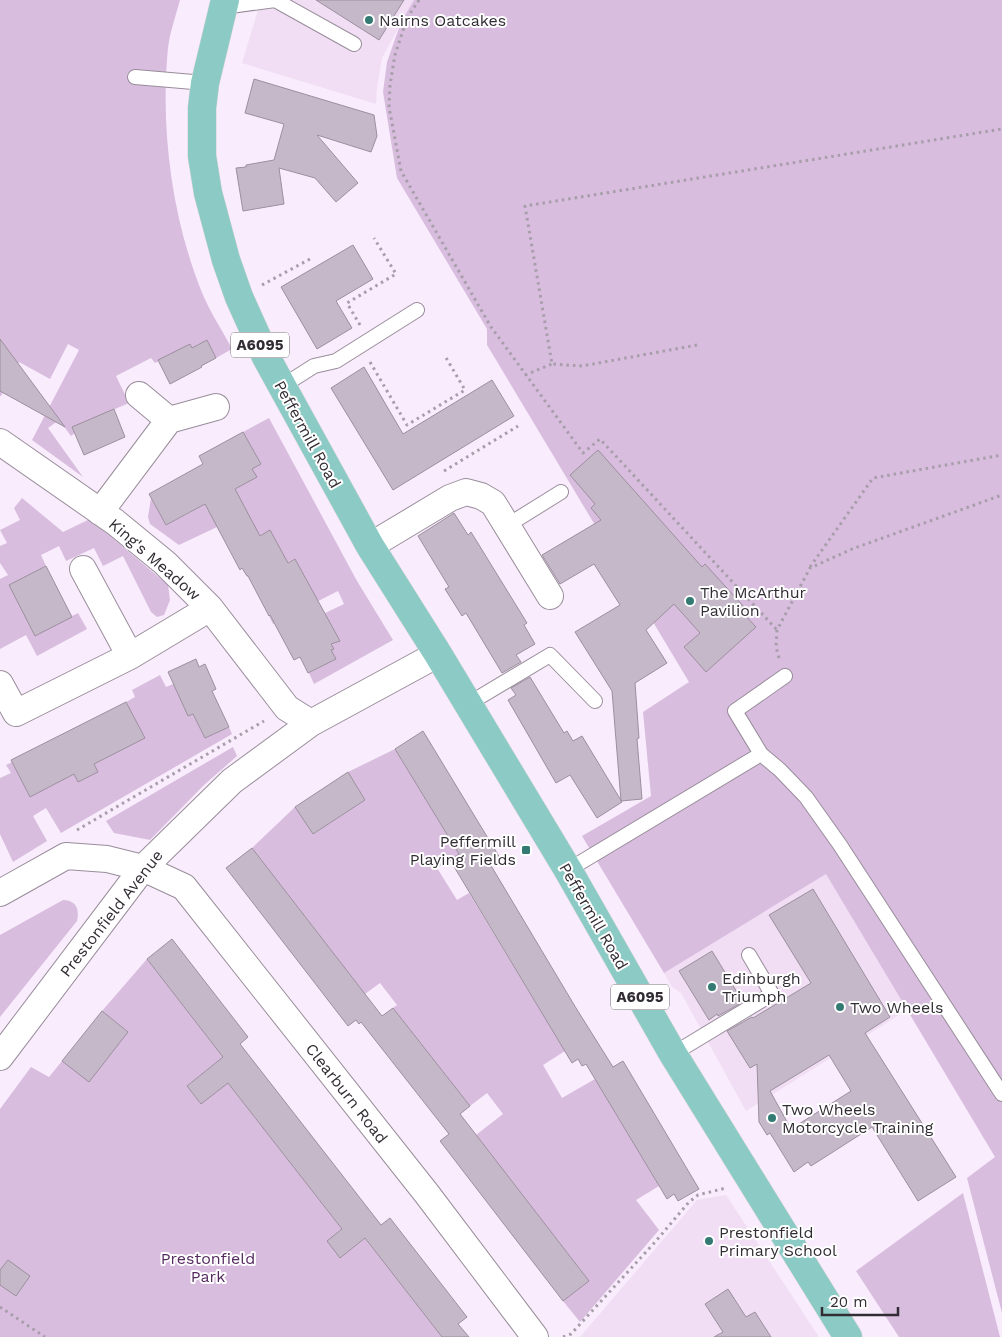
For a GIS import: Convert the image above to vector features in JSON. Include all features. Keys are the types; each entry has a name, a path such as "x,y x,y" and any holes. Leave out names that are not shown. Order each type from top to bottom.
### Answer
{"main road":[{"name":"Peffermill Road","path":"224,4 205,83 202,108 202,148 208,193 226,260 239,297 266,357 370,546 438,654 568,870 673,1054 848,1337"}],"street":[{"path":"139,395 169,420 216,407"},
{"name":"King's Meadow","path":"100,512 169,420"},
{"name":"King's Meadow","path":"0,442 100,512 165,563 210,608 287,708 311,723"},
{"path":"370,546 450,498 466,492 482,496 493,503 508,525 550,596"},
{"path":"83,569 130,656"},
{"name":"King's Meadow","path":"0,684 16,713 130,656 210,608"},
{"name":"Prestonfield Avenue","path":"0,1057 143,868 232,782 311,723 438,654"},
{"path":"0,894 66,856"},
{"name":"Clearburn Road","path":"66,856 107,859 143,868 184,887 427,1194 535,1337"}],"lane":[{"path":"224,4 275,0 354,44"},
{"path":"135,77 205,83"},
{"path":"281,386 314,366 336,361 417,310"},
{"path":"508,525 561,492"},
{"path":"468,704 550,655 596,701"},
{"path":"785,676 735,711 761,754 780,770 806,797 1002,1094"},
{"path":"568,870 761,754"},
{"path":"673,1054 772,994 749,955"}],"path":[{"path":"419,0 408,18 395,55 390,85 389,106 401,171 491,327 524,375 583,453 600,439 777,630"},
{"path":"552,364 525,206 1002,129"},
{"path":"374,238 396,274 347,303 364,343 407,424 465,390 445,356"},
{"path":"239,297 310,259"},
{"path":"524,375 552,364 582,366 697,345"},
{"path":"785,676 776,647 777,630 810,568 873,478 1002,455"},
{"path":"810,568 852,549 1002,494"},
{"path":"66,856 68,839 74,832 287,708"},
{"path":"562,1337 572,1334 693,1198 750,1181"},
{"path":"0,1307 45,1337"}],"shaded area":[{"path":"261,0 414,0 382,58 376,104 242,63"},
{"path":"826,873 907,1010 746,1111 681,993 672,987 664,973"},
{"name":"Prestonfield Primary School","path":"726,1195 819,1337 580,1337 697,1200"}],"green space":[{"path":"0,0 180,0 169,42 166,79 167,142 171,173 183,236 192,266 206,302 232,349 216,358 207,340 197,345 207,363 201,366 190,344 155,363 151,358 116,376 129,403 73,427 75,433 71,436 59,420 48,428 83,477 32,440 79,350 68,344 50,379 19,362 0,396"},
{"path":"414,0 1002,0 1002,1313 967,1178 995,1157 826,874 664,973 582,836 651,796 643,712 689,682 487,345 487,329 397,178 383,92 387,62 401,22"},
{"path":"269,418 357,581 393,640 314,684 309,673 335,658 331,650 334,649 331,644 339,640 332,627 324,631 317,617 344,604 338,591 273,624 269,616 297,601 294,559 251,582 270,530 260,536 221,534 217,527 179,545 150,524 148,517 151,498 166,525 191,512 202,491 191,471 196,468 224,522 225,495 256,477 252,469 261,464 243,432"},
{"path":"22,498 63,532 90,519 168,585 170,600 164,615 157,617 151,612 123,556 103,566 94,548 66,561 59,546 41,555 46,566 10,585 35,635 78,613 87,629 37,656 26,635 0,649 0,579 8,575 0,563 0,546 7,543 0,530 20,520 14,508"},
{"path":"160,675 166,687 178,682 180,698 188,716 193,714 205,738 229,727 232,734 61,833 46,808 33,816 47,841 13,862 0,834 0,778 11,773 6,765 12,762 30,797 74,774 78,782 98,772 94,764 144,738 126,702 135,697 132,690"},
{"path":"233,747 237,756 204,785 150,840 114,833 106,821"},
{"path":"395,749 459,854 437,868 457,900 469,893 565,1051 543,1065 562,1098 595,1079 659,1186 636,1200 659,1230 580,1322 563,1301 589,1281 476,1135 503,1114 487,1093 470,1106 393,1008 397,1005 380,983 365,994 252,848 295,807 313,834 365,800 348,772"},
{"path":"63,900 71,901 76,906 78,912 77,921 0,1017 0,935"},
{"name":"Prestonfield Park","path":"147,959 223,1057 187,1086 200,1103 228,1083 342,1229 341,1257 365,1238 442,1337 0,1337 0,1109 31,1067 49,1077 62,1061 89,1081 128,1032 102,1011"},
{"path":"963,1193 1000,1337 899,1337 856,1271"}],"building":[{"name":"Nairns Oatcakes","path":"316,0 404,0 379,40"},
{"path":"254,79 374,115 377,136 371,152 317,135 358,183 336,202 315,178 279,168 284,204 243,211 236,168 274,160 284,124 245,113"},
{"path":"353,245 373,279 336,301 352,328 317,349 281,287"},
{"path":"0,339 65,427 0,391"},
{"path":"207,340 216,358 170,384 158,360 190,344 192,348"},
{"path":"364,367 403,434 492,380 514,416 393,490 331,388"},
{"path":"114,409 125,437 84,455 72,427"},
{"path":"243,432 261,464 252,469 257,477 235,489 260,536 270,530 288,563 295,559 340,641 331,644 334,649 331,650 336,659 308,673 300,657 294,660 248,576 242,568 240,570 205,504 166,525 149,494 203,464 199,456"},
{"path":"598,450 702,567 705,564 745,608 741,611 756,627 706,672 684,647 700,633 674,604 646,630 667,663 635,683 642,799 621,801 612,691 575,632 620,605 594,564 560,584 542,555 601,520 591,508 595,504 570,475"},
{"path":"454,513 468,535 471,532 527,623 524,625 535,644 516,655 521,662 502,673 466,613 462,616 445,589 449,587 418,536"},
{"path":"46,566 72,617 35,636 9,585"},
{"path":"196,659 199,667 205,664 216,689 212,691 229,727 205,738 193,714 188,716 168,672"},
{"path":"530,677 564,733 567,731 573,741 582,736 622,802 597,818 570,775 556,783 508,700 516,695 511,688"},
{"path":"126,702 145,738 94,764 98,772 78,782 74,774 30,797 11,760"},
{"path":"423,731 500,858 490,864 576,1008 613,1067 623,1061 699,1189 678,1201 674,1194 667,1199 586,1064 582,1066 578,1059 572,1063 450,860 459,854 395,749"},
{"path":"348,772 365,800 313,834 295,807"},
{"path":"252,848 382,1016 393,1008 470,1106 460,1114 589,1281 563,1301 440,1141 449,1134 361,1022 359,1024 356,1020 348,1026 226,868"},
{"path":"813,889 890,1017 865,1033 956,1177 918,1201 872,1127 811,1166 808,1162 794,1172 770,1133 767,1135 759,1122 757,1064 750,1068 727,1031 753,1018 811,983 769,915","holes":["829,1055 851,1091 791,1129 770,1091"]},
{"path":"172,939 248,1037 240,1044 381,1225 390,1218 467,1317 458,1324 469,1337 442,1337 365,1238 340,1258 327,1241 342,1229 228,1083 201,1104 187,1086 223,1057 147,959"},
{"path":"712,951 743,1002 718,1016 717,1014 709,1020 679,971"},
{"path":"102,1011 128,1032 89,1082 62,1061"},
{"path":"8,1260 30,1276 16,1296 0,1285 0,1270"},
{"path":"728,1289 746,1317 755,1312 771,1337 714,1337 723,1332 705,1304"}],"place":[{"name":"Nairns Oatcakes","path":"369,20"},
{"name":"The McArthur Pavilion","path":"690,601"},
{"name":"Peffermill Playing Fields","path":"526,850"},
{"name":"Edinburgh Triumph","path":"712,987"},
{"name":"Two Wheels","path":"840,1007"},
{"name":"Two Wheels Motorcycle Training","path":"772,1118"},
{"name":"Prestonfield Primary School","path":"709,1241"}]}
